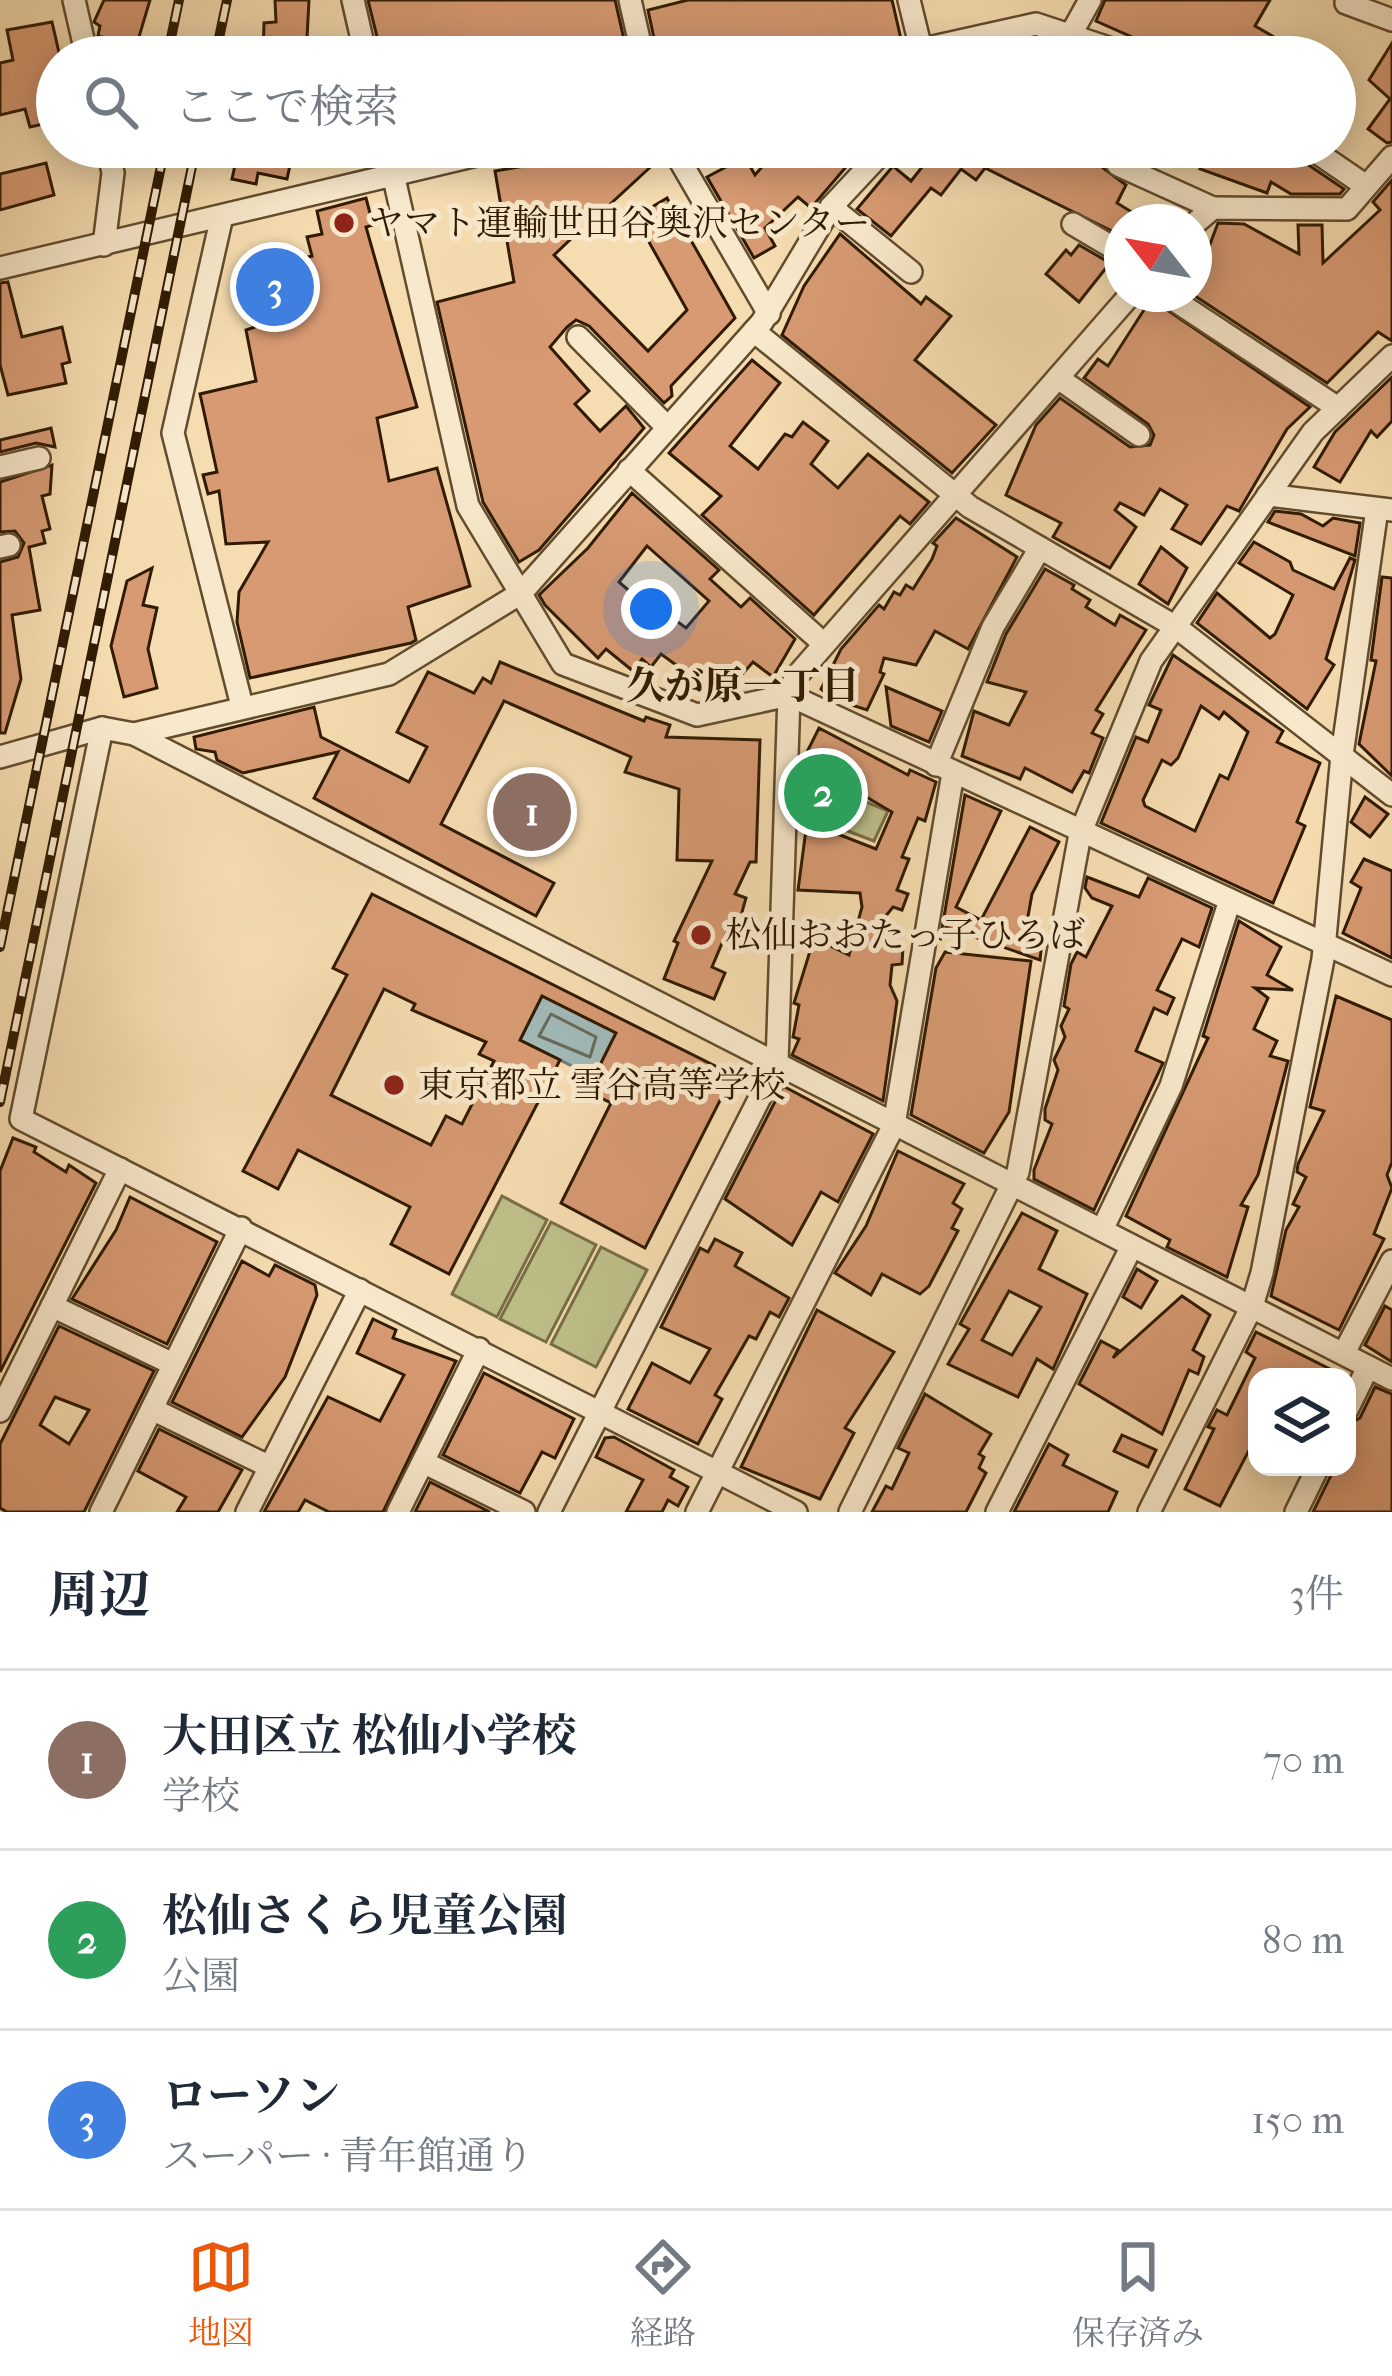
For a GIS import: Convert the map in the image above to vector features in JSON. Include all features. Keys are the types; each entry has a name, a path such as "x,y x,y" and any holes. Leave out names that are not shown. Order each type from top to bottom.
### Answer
{"street":[{"path":"74,0 82,36"},
{"path":"353,0 361,36"},
{"path":"630,0 638,36"},
{"path":"909,0 918,36"},
{"path":"983,36 1036,24 1070,36 1090,0"},
{"path":"1346,3 1392,20"},
{"path":"1125,168 1213,208 1347,209 1392,157"},
{"path":"104,244 112,168"},
{"path":"392,168 468,506 563,664 697,716 789,695 1392,975"},
{"path":"0,268 427,168"},
{"path":"682,168 761,322 957,495 1176,627 1392,795"},
{"path":"134,734 389,674 521,592 761,322 831,207 867,168"},
{"path":"1340,168 1366,186"},
{"path":"831,207 910,272"},
{"path":"222,216 173,433 242,706"},
{"path":"1073,224 1104,242"},
{"path":"549,1512 777,1064 789,695 795,678 1116,312"},
{"path":"1192,312 1338,408"},
{"path":"583,353 667,427"},
{"path":"850,1512 1013,1185 1080,833 1151,661 1268,495 1338,408 1392,356"},
{"path":"1058,378 1139,435"},
{"path":"0,467 39,458"},
{"path":"629,470 824,644"},
{"path":"1149,1512 1252,1306 1324,944 1342,755 1385,510 1268,495"},
{"path":"697,1512 894,1125 944,769 993,627 1040,548"},
{"path":"102,728 21,1119 796,1512"},
{"path":"0,757 102,728 134,734 1392,1379"},
{"path":"1102,1230 1171,1086 1230,900"},
{"path":"0,1411 120,1169"},
{"path":"101,1512 241,1228"},
{"path":"997,1512 1132,1246"},
{"path":"1344,1353 1392,1261"},
{"path":"248,1512 360,1290"},
{"path":"52,1306 173,1364"},
{"path":"398,1512 478,1349"},
{"path":"1356,1391 1368,1366"},
{"path":"152,1408 270,1467"},
{"path":"424,1462 524,1512"},
{"path":"1296,1512 1314,1476"}],"green space":[{"path":"802,775 888,811 874,841 800,813"},
{"path":"502,1196 547,1220 497,1317 452,1294"},
{"path":"551,1222 596,1245 546,1342 500,1319"},
{"path":"601,1247 647,1270 596,1367 551,1344"}],"water":[{"path":"542,996 616,1033 594,1077 520,1040"}],"building":[{"path":"104,0 150,0 139,36 98,36 100,26 94,22"},
{"path":"275,0 309,0 307,36 264,36 264,23 276,22"},
{"path":"368,0 615,0 623,36 377,36"},
{"path":"688,0 892,0 900,36 654,36 648,10"},
{"path":"1105,0 1270,0 1255,26 1272,36 1130,36 1096,21"},
{"path":"52,22 55,36 36,36 36,126 30,127 25,109 0,115 0,63 13,60 7,30"},
{"path":"1392,43 1392,142 1387,143 1368,129 1390,99 1369,80"},
{"path":"36,165 47,168 54,195 0,210 0,174"},
{"path":"234,168 289,168 287,179 258,173 256,184 232,179"},
{"path":"649,168 606,208 560,223 573,237 554,255 648,351 687,310 635,217 667,198 735,318 671,386 672,396 664,403 589,326 576,320 567,327 550,347 589,391 575,404 600,431 626,406 644,428 539,550 519,562 483,502 437,302 514,282 495,171"},
{"path":"724,168 751,168 755,175 761,168 845,168 811,208 798,197 765,228 775,246 754,258 707,177"},
{"path":"895,168 911,181 921,168 985,168 976,180 961,169 941,195 931,188 891,236 857,209"},
{"path":"985,168 1103,168 1126,185 1117,203 1104,204 1104,227"},
{"path":"1313,168 1344,189 1340,194 1291,194 1271,182 1267,193 1200,169"},
{"path":"1392,180 1392,341 1378,332 1327,383 1212,307 1212,239 1218,223 1244,224 1299,254 1298,225 1322,225 1323,263 1380,210 1373,202"},
{"path":"366,198 373,225 366,227 417,407 377,418 389,481 437,468 470,586 408,607 416,640 411,643 250,678 237,622 239,592 268,542 226,544 219,491 208,494 203,475 217,472 200,394 256,381 246,330 255,327 249,270 312,256 307,237 322,234 317,211"},
{"path":"840,234 921,304 926,297 951,316 915,360 996,425 952,473 782,335 804,286"},
{"path":"1079,245 1104,260 1104,271 1079,302 1046,274 1066,250 1071,255"},
{"path":"8,282 22,337 62,327 70,362 62,364 66,383 8,395 0,365 0,283"},
{"path":"1143,312 1170,312 1310,407 1287,429 1239,511 1227,506 1201,544 1172,529 1187,505 1160,489 1144,515 1120,503 1115,510 1136,527 1110,568 1053,537 1061,523 1006,495 1036,425 1060,398 1130,447 1150,445 1154,435 1148,424 1084,378 1098,359 1108,366"},
{"path":"752,360 780,383 730,446 758,469 785,434 792,437 803,422 828,441 811,464 838,488 868,454 929,502 910,524 900,516 814,615 702,515 721,496 669,453"},
{"path":"1392,377 1392,421 1377,437 1371,431 1340,482 1314,467 1335,432"},
{"path":"51,428 55,447 36,443 0,452 0,440"},
{"path":"52,465 50,494 42,496 50,529 42,531 45,543 29,547 40,610 12,615 21,679 5,733 0,733 0,562 18,557 24,543 15,531 0,532 0,482"},
{"path":"632,493 719,570 710,579 741,607 750,598 795,639 773,677 753,662 732,686 715,690 691,668 687,673 661,654 651,667 642,659 633,671 606,649 598,658 539,595 588,548","holes":["647,546 709,601 686,628 670,616 665,622 619,582"]},
{"path":"1275,511 1301,514 1323,526 1333,518 1360,523 1355,556 1268,522"},
{"path":"956,518 1017,557 968,649 935,631 916,665 884,658 880,672 884,674 867,710 833,699 821,689 841,649 879,605 884,609 894,592 900,595 906,585 913,589 932,559 937,546 933,543"},
{"path":"1254,542 1290,562 1293,570 1334,589 1350,558 1355,560 1326,659 1334,665 1307,709 1197,623 1217,593 1270,638 1275,634 1293,595 1239,563"},
{"path":"1161,547 1187,568 1168,604 1139,584"},
{"path":"152,568 143,605 157,608 148,649 157,688 124,697 111,646 127,581"},
{"path":"1045,569 1074,585 1072,589 1090,600 1086,607 1115,625 1120,615 1146,630 1096,710 1103,714 1092,733 1103,738 1089,773 1084,771 1072,792 1025,768 1020,779 962,756 974,711 1009,725 1026,692 987,682 1006,634"},
{"path":"1382,577 1392,578 1392,776 1359,744 1376,661 1371,660"},
{"path":"1173,655 1283,731 1277,742 1320,763 1297,822 1305,826 1273,903 1101,823 1136,737 1148,742 1161,710 1149,705","holes":["1201,706 1219,719 1224,712 1248,732 1228,779 1220,775 1195,831 1145,806 1143,800 1162,760 1171,765 1178,758"]},
{"path":"500,662 644,721 646,717 670,725 666,737 760,740 756,862 750,862 735,894 746,898 742,912 751,920 728,929 712,967 725,973 714,999 664,979 678,943 674,941 712,861 677,860 679,789 625,772 631,757 504,701 441,824 554,883 536,916 314,798 338,752 243,773 217,760 215,752 196,749 194,737 314,707 321,737 409,782 427,747 397,732 428,672 474,693 483,678 491,683"},
{"path":"886,687 942,711 929,742 891,726"},
{"path":"819,728 908,775 910,770 936,782 925,821 918,818 902,857 909,859 897,890 908,894 902,910 893,907 885,917 879,944 903,947 902,964 892,965 890,985 897,1001 883,1101 792,1055 799,1039 793,1037 799,1005 794,1003 814,938 849,955 862,907 860,893 798,890 807,822 876,849 892,812 803,760"},
{"path":"965,795 1001,811 956,907 981,920 1030,827 1059,842 1032,894 1024,939 1042,941 1040,960 946,927 940,940"},
{"path":"1365,797 1388,814 1370,837 1351,822"},
{"path":"1364,859 1392,871 1392,958 1343,933 1361,888 1351,882"},
{"path":"1087,877 1139,897 1148,878 1212,908 1199,947 1182,939 1157,990 1174,998 1167,1014 1154,1008 1136,1051 1163,1063 1094,1210 1034,1179 1052,1124 1045,1120 1045,1109 1058,1070 1054,1060 1065,1037 1061,1026 1069,1009 1064,1006 1071,964 1077,952 1086,957 1112,906 1092,898 1085,888"},
{"path":"372,894 733,1075 645,1248 561,1203 611,1103 587,1091 616,1033 542,996 520,1040 560,1060 449,1274 391,1244 410,1207 298,1150 278,1189 243,1171 347,975 333,968","holes":["384,989 415,1004 412,1010 486,1042 479,1054 494,1061 462,1124 446,1116 431,1145 331,1095"]},
{"path":"1239,921 1281,947 1267,975 1293,990 1255,988 1268,998 1254,1029 1277,1041 1270,1056 1288,1061 1258,1175 1241,1205 1248,1207 1227,1277 1167,1247 1170,1240 1126,1216 1208,1038 1203,1036"},
{"path":"945,952 1031,961 1009,1112 984,1153 911,1115 936,968"},
{"path":"1336,996 1392,1020 1392,1162 1387,1175 1392,1188 1374,1234 1384,1239 1339,1330 1271,1296 1286,1230 1299,1207 1293,1204 1306,1177 1297,1172 1298,1164 1324,1111 1310,1107"},
{"path":"783,1086 873,1134 838,1202 821,1192 792,1245 725,1199"},
{"path":"13,1138 36,1147 34,1152 66,1172 69,1165 96,1183 0,1372 0,1171"},
{"path":"898,1151 964,1184 953,1203 962,1209 952,1228 958,1231 920,1294 882,1274 871,1295 835,1273 866,1226"},
{"path":"130,1197 217,1242 167,1344 72,1299 116,1230"},
{"path":"1022,1213 1057,1231 1039,1269 1087,1294 1053,1369 1037,1359 1018,1397 948,1364 969,1329 960,1324","holes":["1009,1291 1041,1307 1012,1355 982,1340"]},
{"path":"715,1239 742,1253 735,1266 789,1298 779,1317 770,1312 756,1339 749,1336 715,1395 722,1399 698,1444 628,1409 652,1363 690,1383 710,1349 661,1327 700,1248 708,1252"},
{"path":"242,1261 269,1276 275,1265 315,1285 317,1295 285,1377 242,1437 172,1402"},
{"path":"1137,1269 1157,1281 1141,1308 1123,1297"},
{"path":"1182,1296 1210,1315 1193,1350 1204,1357 1198,1374 1189,1370 1162,1434 1079,1384 1101,1341 1118,1350 1113,1358"},
{"path":"1385,1306 1392,1310 1392,1362 1365,1345"},
{"path":"817,1310 894,1352 845,1428 854,1433 820,1499 741,1467"},
{"path":"373,1319 396,1330 393,1338 456,1361 383,1512 329,1512 305,1500 298,1512 264,1512 328,1397 380,1421 404,1375 357,1353"},
{"path":"59,1326 154,1371 84,1512 7,1512 0,1508 0,1444","holes":["55,1397 89,1410 69,1444 40,1425"]},
{"path":"1256,1332 1328,1368 1250,1368 1255,1358 1246,1352"},
{"path":"1248,1372 1248,1452 1220,1506 1185,1489 1214,1429 1208,1427 1217,1410 1227,1415"},
{"path":"484,1373 574,1419 555,1458 542,1452 520,1493 443,1455"},
{"path":"1375,1387 1392,1394 1392,1512 1313,1512 1331,1476 1356,1476 1356,1420"},
{"path":"925,1394 991,1434 979,1454 984,1457 979,1468 986,1473 966,1512 872,1512 886,1486 892,1489 909,1453 898,1448"},
{"path":"159,1429 242,1470 218,1512 177,1512 186,1497 138,1471"},
{"path":"1122,1435 1156,1450 1148,1467 1114,1451"},
{"path":"614,1437 674,1470 670,1477 688,1487 678,1506 668,1500 662,1512 626,1512 643,1480 596,1457 605,1438"},
{"path":"1049,1444 1068,1455 1063,1465 1117,1492 1108,1512 1014,1512"},
{"path":"430,1482 490,1512 415,1512"}],"railway":[{"path":"171,36 179,0"},
{"path":"219,36 227,0"},
{"path":"0,947 161,168"},
{"path":"0,1102 192,168"}],"place":[{"name":"ヤマト運輸世田谷奥沢センター","path":"344,223"},
{"name":"ローソン","path":"275,287"},
{"name":"松仙さくら児童公園","path":"823,793"},
{"name":"大田区立 松仙小学校","path":"532,812"},
{"name":"松仙おおたっ子ひろば","path":"701,935"},
{"name":"東京都立 雪谷高等学校","path":"394,1085"}],"district":[{"name":"久が原一丁目","path":"743,686"}]}
